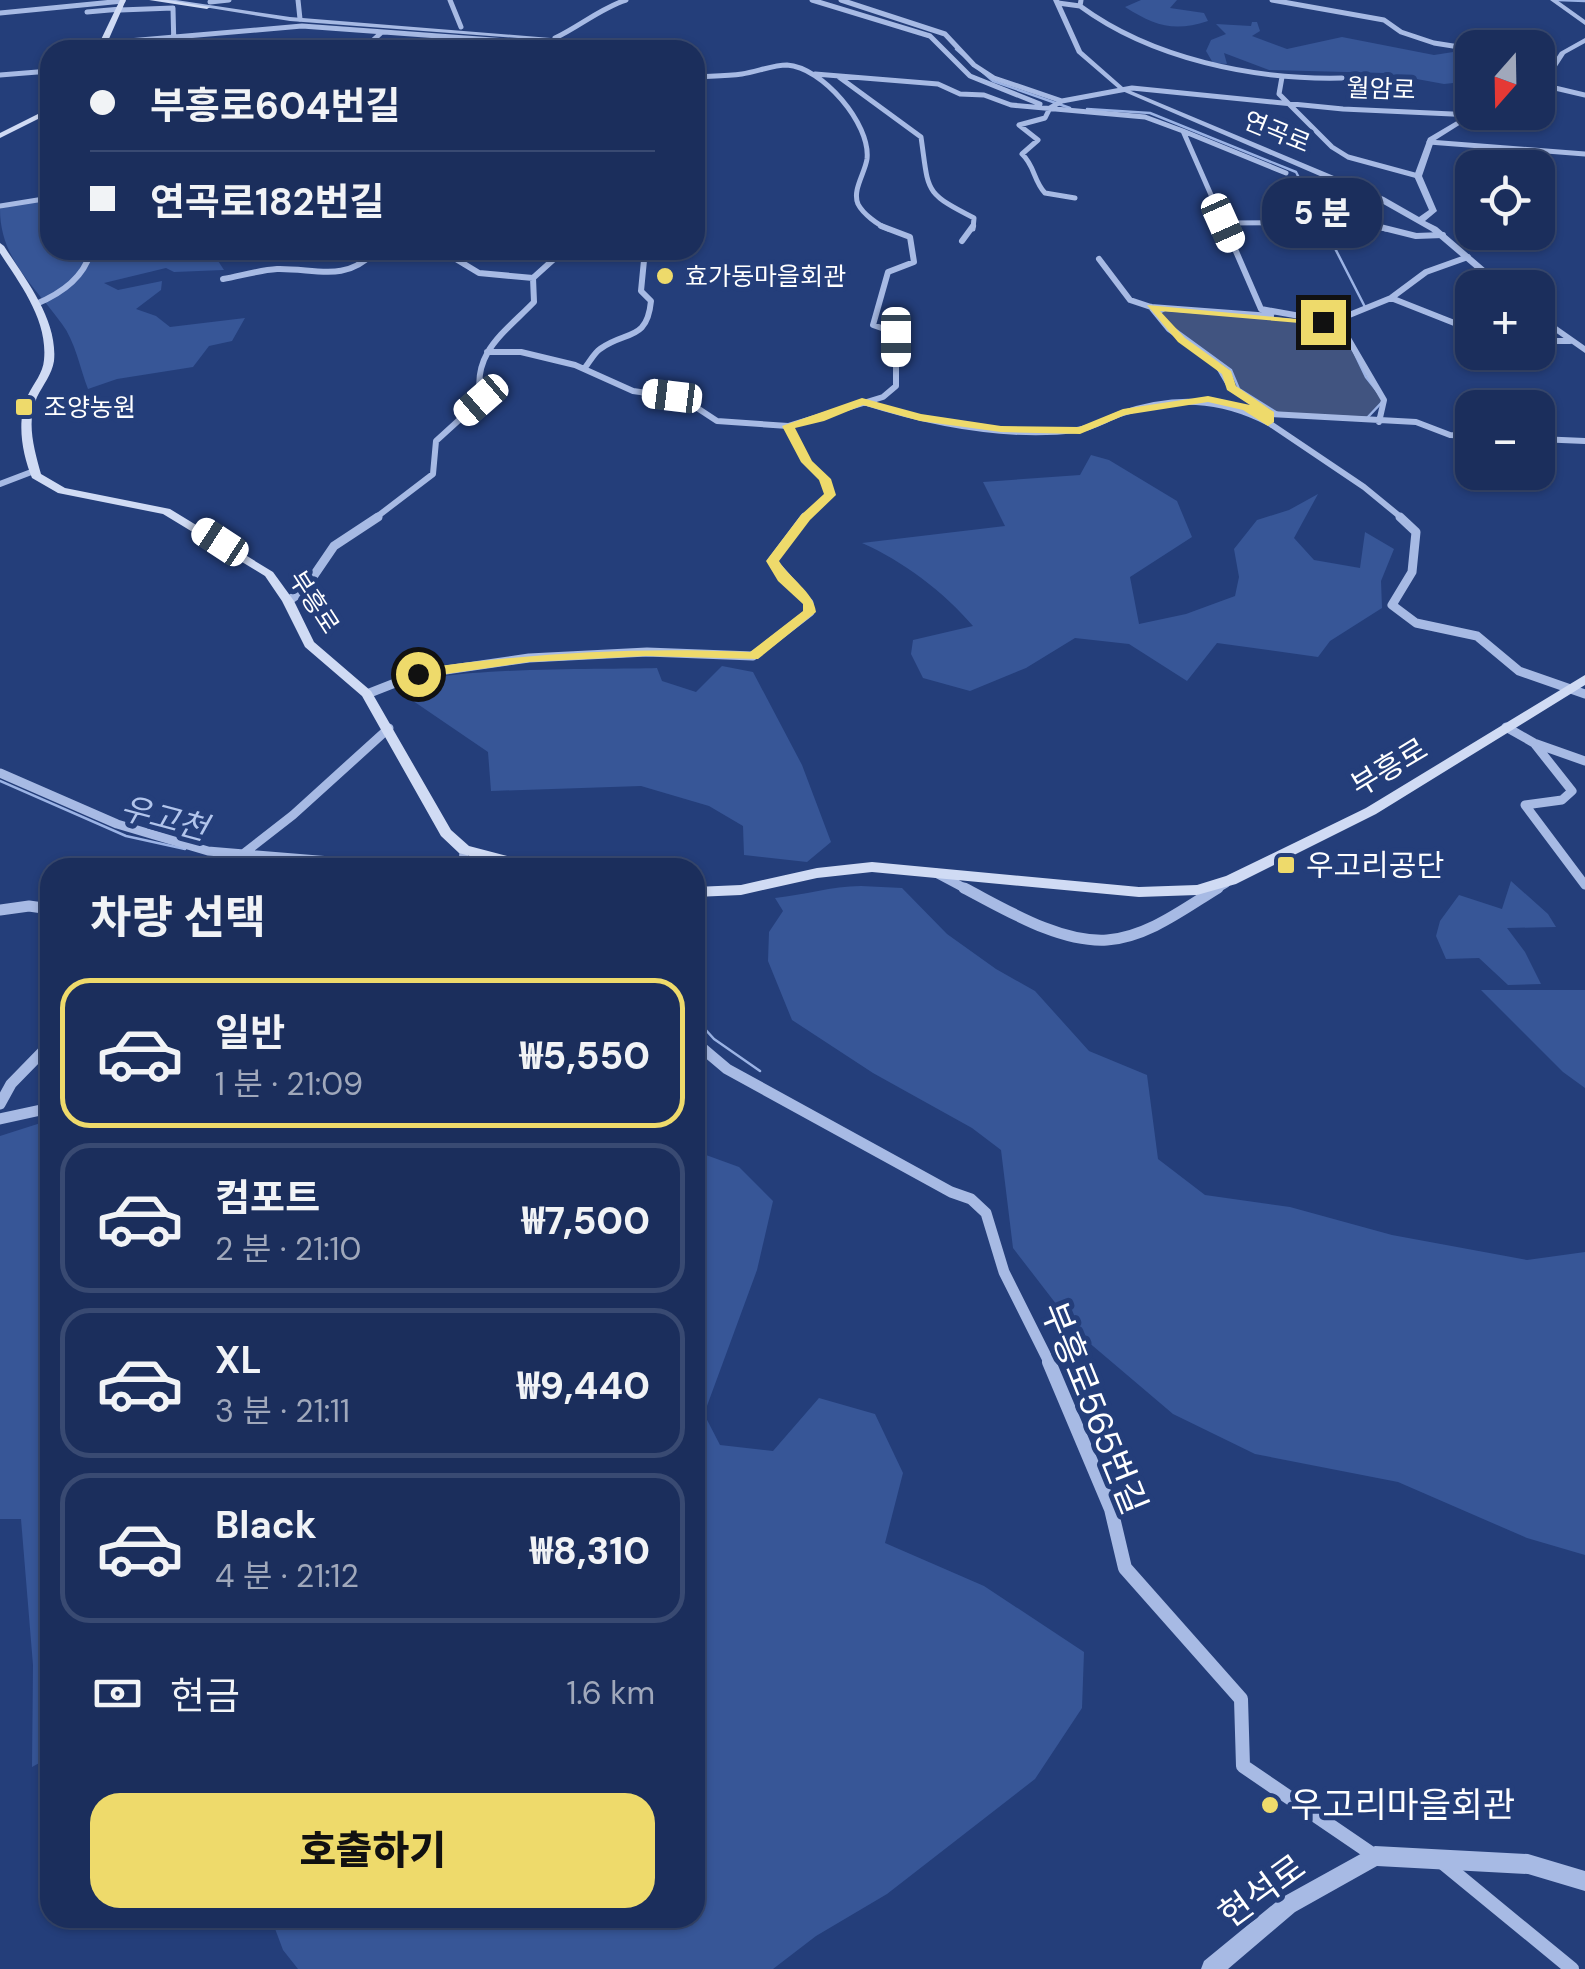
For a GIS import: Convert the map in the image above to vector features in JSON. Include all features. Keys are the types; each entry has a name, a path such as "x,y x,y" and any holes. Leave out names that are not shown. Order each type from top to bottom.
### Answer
{"main road":[{"path":"152,0 208,5"},
{"path":"105,40 123,3"},
{"path":"0,136 40,115"},
{"path":"0,246 36,304 49,352 44,378 34,393 25,423 34,470"},
{"name":"부흥로","path":"34,470 36,476 62,491 166,511 194,524 269,574 288,600 310,644 367,694 446,833 464,850"},
{"name":"부흥로","path":"705,892 741,890 817,873 872,867 1164,892 1197,890 1232,880 1371,811 1585,679"},
{"path":"464,850 495,858"}],"street":[{"path":"164,0 185,4"},
{"path":"208,5 229,0"},
{"path":"294,21 298,0"},
{"path":"450,0 453,32"},
{"path":"562,40 592,21 606,3 626,0"},
{"path":"812,0 930,36 956,73 1050,108"},
{"path":"841,0 946,34 980,70 1017,88 1061,101"},
{"path":"1272,0 1384,20 1401,32 1455,46"},
{"path":"1553,0 1585,23"},
{"path":"864,7 878,1"},
{"path":"1057,1 1081,3"},
{"name":"연곡로","path":"1057,1 1082,56 1122,89 1351,184 1421,220 1484,270"},
{"path":"0,17 123,3 173,8 173,40"},
{"name":"연곡로","path":"1081,3 1110,28 1193,55 1206,63 1282,77 1342,78"},
{"path":"208,5 381,33 453,32 515,40"},
{"path":"149,40 294,21 500,34 529,40"},
{"path":"373,40 381,33"},
{"path":"1555,65 1567,49 1585,40"},
{"path":"705,76 786,65 814,74 938,84 960,94 984,95 1011,105 1145,117 1286,174"},
{"path":"0,75 40,72"},
{"path":"938,84 956,73"},
{"path":"486,352 521,352 584,369 633,391 682,398 718,421 788,426 883,397 896,386 896,333 873,325 888,272 914,262 910,237 878,225 858,204 857,190 867,158 865,142 838,93 814,74"},
{"path":"838,76 920,137 928,187 937,199 974,218 973,230 962,242"},
{"path":"1282,77 1279,94 1287,103"},
{"path":"1555,86 1582,94 1583,83"},
{"name":"월암로","path":"1061,101 1122,89 1455,113"},
{"path":"1061,101 1050,108 1046,118 1019,125 1038,140 1022,154 1034,165 1036,184 1042,193 1050,198 1076,198"},
{"name":"월암로","path":"1287,103 1332,147 1348,156 1418,176"},
{"name":"월암로","path":"1421,220 1433,212 1418,176 1429,142 1455,127"},
{"path":"1183,131 1262,309 1339,323 1360,357 1366,377 1384,400 1379,422"},
{"name":"월암로","path":"1429,142 1585,154"},
{"path":"0,206 40,200"},
{"path":"1223,223 1324,222 1381,226 1421,237 1442,236"},
{"path":"1099,259 1130,300 1151,307 1339,323 1365,307 1391,298 1426,272 1468,256"},
{"path":"36,304 63,293 88,260"},
{"path":"223,279 278,269 321,275 360,267 366,260"},
{"path":"458,260 479,272 533,278 553,260"},
{"path":"584,369 600,349 634,335 649,320 651,301 641,291 644,260"},
{"path":"288,600 304,590 334,546 376,520 433,474 436,441 481,400 476,377 486,352 534,302 533,278"},
{"path":"1391,298 1455,323"},
{"path":"1151,307 1182,340 1228,373 1231,388 1306,451 1369,488 1416,532 1415,565 1409,586 1392,605 1396,612 1425,626 1472,633 1499,649 1512,666 1585,694"},
{"path":"1555,329 1585,350"},
{"path":"1555,341 1570,341"},
{"path":"862,402 920,418 1001,429 1080,430 1123,412 1208,399 1247,408 1269,418 1416,422 1455,434"},
{"path":"367,694 418,674 529,658 646,652 753,656 810,612 809,602 782,578 772,561 806,517 830,495 825,479 807,462 788,426"},
{"path":"1555,440 1585,442"},
{"path":"0,484 34,470"},
{"path":"236,858 293,815 389,728"},
{"path":"1506,728 1534,743 1585,761"},
{"path":"1534,743 1572,791 1562,800 1524,805 1585,885"},
{"path":"0,773 128,830 238,856 368,858"},
{"path":"464,850 464,858"},
{"name":"부흥로","path":"932,871 999,906 1086,939 1108,940 1165,919 1232,880"},
{"path":"0,910 40,908"},
{"name":"부흥로565번길","path":"705,1050 727,1069 951,1192 971,1199 986,1212 1004,1272 1061,1386 1111,1509 1115,1538 1126,1568 1142,1591 1196,1644 1240,1699 1243,1766 1375,1856"},
{"path":"0,1104 12,1084 40,1055"},
{"path":"0,1118 40,1110"},
{"path":"1375,1856 1528,1864 1585,1882"},
{"name":"현석로","path":"1212,1969 1288,1905 1375,1856"},
{"path":"1438,1859 1572,1969"}],"shaded area":[{"path":"1141,0 1177,0 1170,8 1204,13 1208,21 1165,25 1125,7"},
{"path":"1257,22 1260,31 1252,36 1287,49 1342,37 1434,55 1455,52 1455,83 1384,73 1269,70 1224,53 1227,64 1213,63 1206,51 1211,40 1226,34 1216,24 1251,26"},
{"path":"40,200 40,260 218,260 224,270 174,272 166,268 104,283 118,290 162,281 161,290 136,309 156,316 170,327 245,318 232,341 209,346 193,367 117,379 88,389 67,331 12,257 0,209"},
{"path":"1169,308 1341,325 1366,377 1384,400 1367,418 1279,414 1239,389 1231,370 1165,322 1159,313"},
{"path":"1091,455 1109,460 1177,501 1192,537 1130,577 1139,624 1186,614 1235,596 1239,577 1234,549 1257,520 1289,510 1318,494 1294,538 1314,560 1360,568 1365,532 1394,549 1381,581 1382,608 1330,641 1318,657 1217,643 1187,681 1129,644 1075,638 1026,668 970,691 923,678 911,654 913,640 973,626 922,578 862,543 1005,526 983,482 1080,475"},
{"path":"722,666 753,672 802,765 831,842 807,862 744,855 743,826 709,806 641,786 491,791 488,752 397,690 443,676 657,668 662,681 696,692"},
{"path":"1511,881 1548,914 1556,927 1507,928 1541,984 1508,985 1479,958 1446,959 1436,936 1440,921 1459,895 1502,909"},
{"path":"861,886 902,888 947,934 1035,991 1089,1051 1147,1075 1158,1159 1205,1195 1290,1207 1392,1235 1527,1260 1585,1252 1585,1555 1527,1538 1398,1482 1255,1454 1173,1414 1080,1335 1013,1248 1001,1150 972,1128 873,1073 792,1020 768,961 769,932 783,911 775,898"},
{"path":"1481,990 1585,990 1585,1088 1563,1072"},
{"path":"40,1123 40,1763 32,1767 33,1665 21,1519 0,1519 0,1136"},
{"path":"705,1155 739,1167 773,1201 757,1270 705,1411"},
{"path":"819,1398 875,1414 903,1473 885,1543 984,1586 1084,1652 1082,1708 1035,1779 887,1894 816,1936 773,1969 298,1969 283,1950 275,1928 705,1928 705,1416 720,1445 773,1451"}],"waterway":[{"path":"1558,0 1585,1"},
{"path":"956,49 993,81 1070,108"},
{"path":"1087,109 1150,113 1296,172 1365,307"},
{"name":"우고천","path":"0,781 126,836 185,849"},
{"name":"우고천","path":"705,1029 760,1071"}],"place":[{"name":"효가동마을회관","path":"665,276"},
{"name":"조양농원","path":"24,407"},
{"name":"우고리공단","path":"1286,865"},
{"name":"우고리마을회관","path":"1270,1805"}],"route":[{"path":"418,674 529,658 646,652 753,656 810,612 809,602 782,578 772,561 806,517 830,495 825,479 807,462 788,426 820,419 862,402 920,418 1001,429 1080,430 1123,412 1208,399 1247,408 1268,422 1270,414 1231,388 1228,373 1160,322 1151,307 1323,322"}]}
